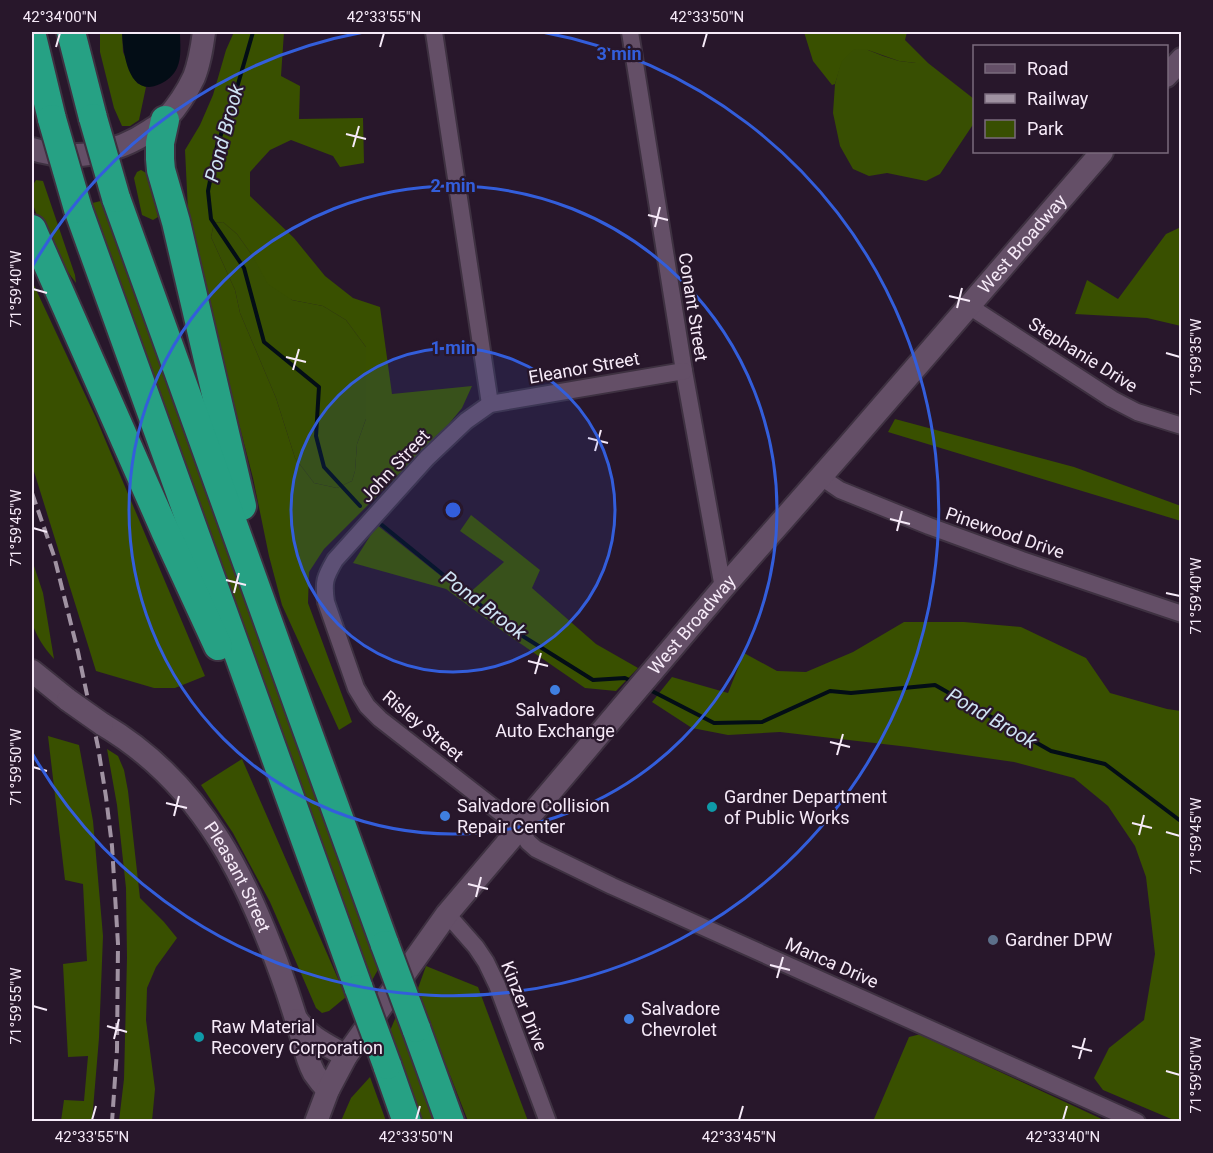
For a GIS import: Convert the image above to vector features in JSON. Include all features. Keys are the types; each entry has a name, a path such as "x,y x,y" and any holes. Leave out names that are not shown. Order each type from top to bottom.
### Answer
{"highway":[{"path":"71,32 116,198 450,1122"},
{"path":"32,36 78,209 407,1122"},
{"path":"165,120 160,143 161,170 176,222 219,404 267,619"},
{"path":"32,230 166,534 293,809"}],"main road":[{"path":"32,149 51,154 98,153 132,142 165,120 184,94 194,75 200,58 204,32"},
{"path":"1168,75 1182,59"},
{"name":"West Broadway","path":"316,1122 328,1090 346,1056 447,914 723,588 1101,153"},
{"name":"Pleasant Street","path":"32,670 69,700 136,746 162,768 208,822 236,869 262,922 313,1071 328,1090"},
{"name":"Pleasant Street","path":"296,1018 312,1037 346,1056"}],"street":[{"path":"434,32 490,404"},
{"name":"Conant Street","path":"630,32 684,371 723,588"},
{"name":"Stephanie Drive","path":"969,306 1112,399 1137,412 1182,426"},
{"name":"Eleanor Street","path":"490,404 684,371"},
{"name":"John Street","path":"335,560 427,458 466,421 490,404"},
{"name":"Pinewood Drive","path":"821,477 840,490 929,526 1182,614"},
{"name":"Risley Street","path":"335,560 326,574 324,590 326,602 356,688 367,706 380,719 520,828"},
{"name":"Manca Drive","path":"520,828 528,842 536,849 612,886 1137,1122"},
{"name":"Kinzer Drive","path":"447,914 479,950 497,985 548,1122"}],"green space":[{"path":"100,32 122,32 123,52 137,83 146,87 139,120 130,126 122,126 114,108 100,52"},
{"path":"234,32 284,32 281,76 300,86 299,119 363,118 364,163 340,167 333,156 291,140 270,150 250,172 250,196 294,238 325,276 353,298 380,307 392,394 472,386 462,408 448,425 324,549 309,572 308,603 352,722 339,730 282,605 253,478 189,231 185,150 200,125 213,95 226,50","holes":["223,222 237,234 268,284 292,300 323,306 346,320 366,347 366,419 357,444 352,481 337,488 314,483 295,458 276,398 240,313 235,290 211,237 214,223"]},
{"path":"804,32 907,32 905,40 928,63 899,61 868,50 854,49 842,61 835,84 832,85 813,61"},
{"path":"849,32 868,50 883,56 899,61 928,63 973,98 973,124 940,174 926,181 887,173 869,176 853,169 840,146 833,113 835,84"},
{"path":"141,170 148,174 158,217 153,220 142,215 134,178"},
{"path":"36,180 43,181 76,283 56,254 38,219 32,195"},
{"path":"105,200 380,966 370,984 88,204"},
{"path":"223,222 237,234 252,255 292,300 323,306 346,320 366,347 366,419 357,444 352,481 337,488 314,483 295,458 276,398 240,313 235,290 211,237 214,223"},
{"path":"1181,227 1181,326 1147,318 1075,314 1087,280 1118,299 1166,234"},
{"path":"32,281 96,418 205,676 175,688 154,688 96,671 32,465"},
{"path":"895,419 1074,467 1181,506 1181,521 888,432"},
{"path":"471,515 540,570 532,588 596,644 638,668 616,691 585,688 446,589 353,563 377,525 466,596 504,562 460,531"},
{"path":"32,560 43,593 54,659 41,642 32,623"},
{"path":"904,622 964,622 1021,627 1086,658 1110,693 1181,711 1181,1121 1176,1121 1103,1090 1094,1078 1109,1048 1144,1020 1155,954 1146,877 1135,846 1108,806 1074,778 1014,762 909,747 780,732 728,735 692,728 652,702 672,677 728,693 744,653 777,671 806,672 853,652"},
{"path":"48,736 79,745 93,821 103,936 99,1038 92,1121 61,1121 64,1100 84,1101 88,1056 68,1057 63,964 87,961 83,884 65,880"},
{"path":"107,749 118,756 124,770 140,898 177,938 156,967 147,988 146,1020 155,1089 152,1121 119,1121 124,1079 126,888 117,805"},
{"path":"242,759 346,997 329,1011 322,1013 316,1008 270,902 233,833 201,785"},
{"path":"426,966 478,987 528,1121 468,1121 417,991"},
{"path":"398,1012 438,1121 421,1121 389,1033"},
{"path":"921,1034 1106,1121 874,1121 909,1037"},
{"path":"370,1077 386,1121 341,1121 351,1098"}],"shaded area":[{"path":"122,32 180,32 180,59 174,73 160,84 149,87 141,85 129,71"}],"waterway":[{"name":"Pond Brook","path":"253,32 217,146 208,191 211,219 244,268 264,342 319,387 316,436 324,467 360,506"},
{"name":"Pond Brook","path":"382,525 505,625 593,680 625,678 633,682"},
{"name":"Pond Brook","path":"648,689 714,723 762,722 830,691 851,693 935,685 1051,751 1105,764 1182,822"}],"railway":[{"path":"32,493 54,556 78,652 106,797 112,846 118,944 117,1050 112,1122"}],"place":[{"name":"Salvadore Auto Exchange","path":"555,690"},
{"name":"Gardner Department of Public Works","path":"712,807"},
{"name":"Salvadore Collision Repair Center","path":"445,816"},
{"name":"Gardner DPW","path":"993,940"},
{"name":"Salvadore Chevrolet","path":"629,1019"},
{"name":"Raw Material Recovery Corporation","path":"199,1037"}]}
